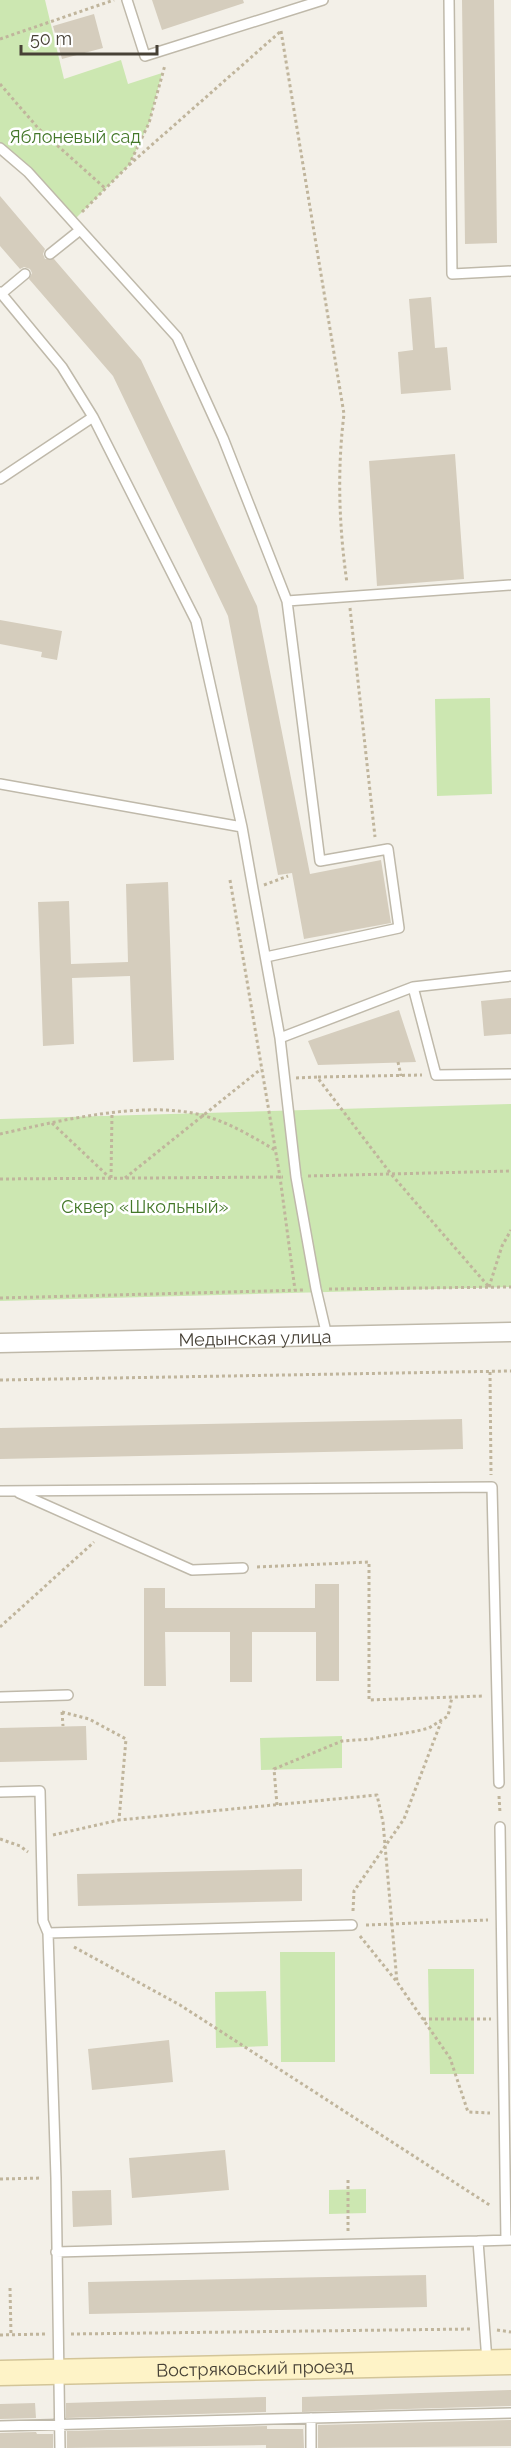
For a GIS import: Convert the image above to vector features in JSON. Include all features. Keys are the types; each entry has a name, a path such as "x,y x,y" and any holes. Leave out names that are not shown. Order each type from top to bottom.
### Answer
{"street":[{"name":"Медынская улица","path":"0,1344 511,1332"},
{"name":"Востряковский проезд","path":"0,2373 511,2362"}],"lane":[{"path":"127,0 145,56 323,0"},
{"path":"449,0 452,274 511,271"},
{"path":"0,148 28,172 177,337 223,438 287,601 320,861 388,849 399,927 266,957"},
{"path":"50,254 80,230"},
{"path":"25,274 1,293 63,367 93,417 196,621 242,827 266,957 280,1038 296,1176 316,1289 327,1336"},
{"path":"0,479 93,417"},
{"path":"287,601 511,585"},
{"path":"0,784 242,827"},
{"path":"280,1038 413,987 511,976"},
{"path":"413,987 436,1075 511,1074"},
{"path":"0,1491 492,1487 499,1784"},
{"path":"14,1491 192,1570 243,1568"},
{"path":"0,1697 68,1695"},
{"path":"0,1792 40,1791 43,1921 48,1933 56,2178 60,2448"},
{"path":"56,2252 508,2240 505,2215 503,2114 500,1827"},
{"path":"48,1933 352,1925"},
{"path":"478,2241 487,2361"},
{"path":"0,2426 511,2413"},
{"path":"311,2418 311,2448"}],"path":[{"path":"0,39 114,0"},
{"path":"72,222 129,165 289,24"},
{"path":"281,31 344,414 339,458 342,547 377,850"},
{"path":"129,165 149,123 169,48"},
{"path":"0,84 38,128 105,189"},
{"path":"253,889 288,876"},
{"path":"230,880 280,1177 295,1290"},
{"path":"398,1062 401,1076"},
{"path":"125,1178 261,1069"},
{"path":"284,1078 436,1075"},
{"path":"317,1077 391,1174 489,1287"},
{"path":"0,1134 112,1113 157,1110 204,1115 234,1126 275,1150"},
{"path":"111,1178 112,1113"},
{"path":"52,1123 111,1178"},
{"path":"0,1179 280,1177 511,1171"},
{"path":"489,1287 502,1246 511,1230"},
{"path":"0,1298 316,1289 511,1287"},
{"path":"0,1380 511,1371"},
{"path":"490,1372 492,1487"},
{"path":"0,1627 106,1532"},
{"path":"243,1568 369,1562 369,1700 497,1696"},
{"path":"277,1804 274,1769 342,1741 371,1739 417,1731 441,1722 448,1716 452,1697"},
{"path":"63,1726 62,1712 89,1719 126,1739 119,1820"},
{"path":"441,1722 404,1819 354,1891 352,1925 397,1982 450,2058 468,2112 503,2114"},
{"path":"499,1784 500,1827"},
{"path":"41,1838 119,1820 377,1795 385,1846 397,1982"},
{"path":"352,1925 501,1920"},
{"path":"48,1933 180,2005 505,2215"},
{"path":"423,2019 502,2018"},
{"path":"0,2179 56,2178"},
{"path":"348,2178 348,2244"},
{"path":"10,2288 11,2335"},
{"path":"0,2335 483,2329 511,2332"}],"green space":[{"name":"Яблоневый сад","path":"0,0 45,0 64,79 121,60 128,84 162,73 149,123 129,165 72,222 0,148"},
{"path":"490,698 492,794 437,796 435,699"},
{"name":"Сквер «Школьный»","path":"511,1104 511,1287 0,1301 0,1119"},
{"path":"342,1736 342,1768 261,1770 260,1738"},
{"path":"280,1952 335,1952 335,2062 281,2062"},
{"path":"428,1969 474,1969 474,2074 430,2074"},
{"path":"266,1991 268,2046 216,2048 215,1992"},
{"path":"366,2189 366,2213 329,2214 329,2190"}],"building":[{"path":"152,0 243,0 244,3 162,30"},
{"path":"462,0 494,0 497,243 465,244"},
{"path":"94,14 103,48 62,59 53,26"},
{"path":"0,196 45,249 43,254 45,259 54,259 141,360 257,606 310,874 381,860 391,923 304,939 292,873 278,875 228,616 113,376 29,279 32,273 30,269 24,267 20,269 0,246"},
{"path":"431,297 435,348 447,347 451,390 401,394 398,352 413,350 409,299"},
{"path":"455,454 464,579 377,586 369,461"},
{"path":"0,620 62,631 57,660 41,657 42,652 0,644"},
{"path":"168,882 174,1060 133,1062 130,976 72,978 74,1044 43,1046 38,902 69,901 71,964 128,962 126,884"},
{"path":"511,998 511,1034 484,1036 481,1001"},
{"path":"399,1010 416,1062 318,1065 308,1041"},
{"path":"462,1419 463,1449 0,1459 0,1428"},
{"path":"315,1584 339,1584 339,1681 316,1681 316,1632 252,1632 252,1682 230,1682 230,1632 165,1632 166,1686 144,1686 144,1588 165,1588 165,1608 315,1608"},
{"path":"86,1726 87,1760 0,1762 0,1728"},
{"path":"302,1869 302,1901 78,1906 77,1874"},
{"path":"169,2040 173,2082 92,2090 88,2049"},
{"path":"225,2150 229,2190 132,2198 129,2158"},
{"path":"111,2190 112,2225 73,2227 72,2191"},
{"path":"426,2275 427,2307 89,2314 88,2282"},
{"path":"511,2390 511,2406 302,2412 302,2397"},
{"path":"266,2397 266,2412 66,2418 66,2403"},
{"path":"35,2403 36,2418 0,2419 0,2404"},
{"path":"511,2420 511,2446 318,2448 318,2425"},
{"path":"303,2425 304,2448 266,2448 266,2445 67,2448 67,2431 267,2426 267,2429 303,2429"},
{"path":"36,2432 37,2434 53,2434 53,2448 0,2448 0,2433"}]}
